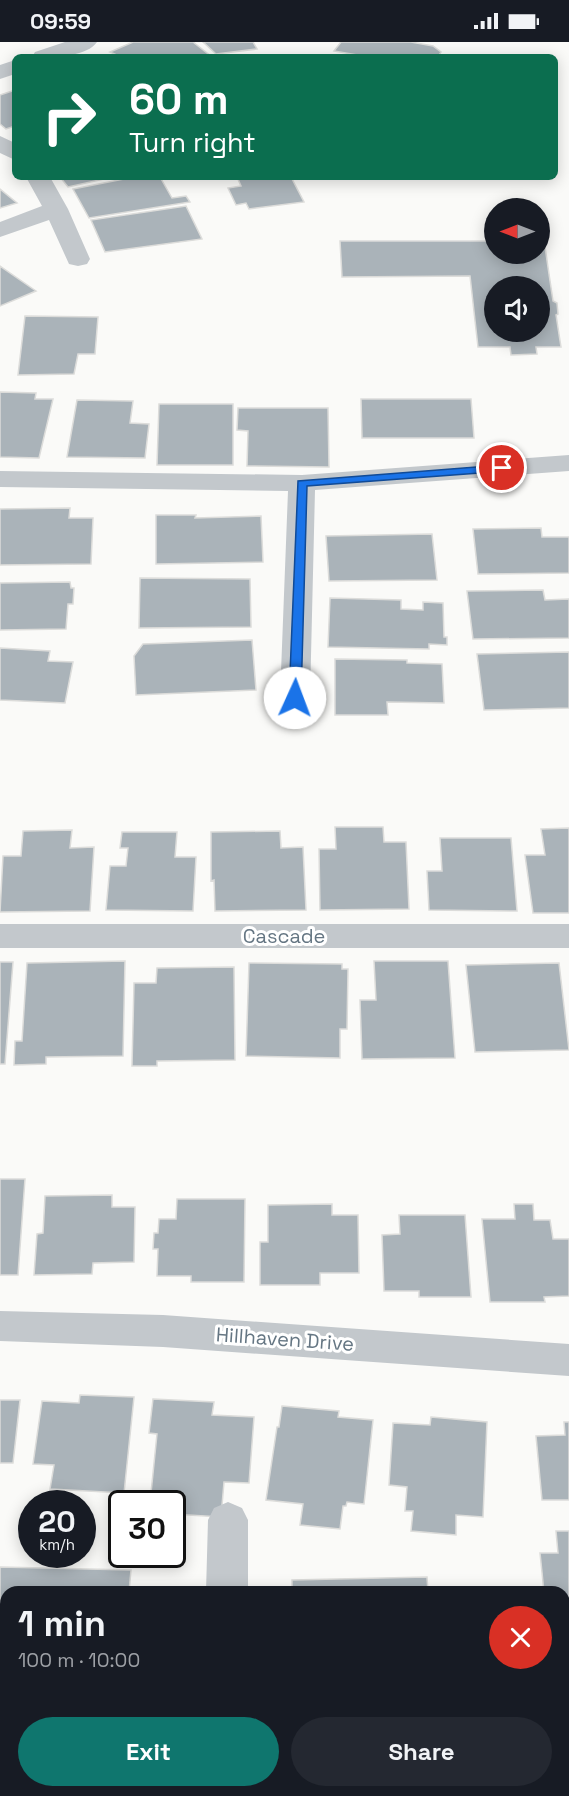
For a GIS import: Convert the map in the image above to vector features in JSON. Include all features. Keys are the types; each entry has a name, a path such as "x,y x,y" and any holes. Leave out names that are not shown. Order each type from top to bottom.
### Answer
{"street":[{"path":"52,54 86,42"},
{"path":"40,180 56,209 78,259"},
{"path":"0,230 56,209"},
{"path":"0,479 302,483 569,463"},
{"path":"295,698 302,483"},
{"name":"Cascade","path":"0,936 569,936"},
{"name":"Hillhaven Drive","path":"0,1326 163,1330 569,1360"},
{"path":"227,1586 228,1520"}],"building":[{"path":"133,42 193,42 208,54 114,54 110,52"},
{"path":"203,42 253,42 257,49 216,54"},
{"path":"341,42 411,42 433,46 441,52 440,54 352,54 334,51"},
{"path":"12,91 12,127 6,129 0,124 0,95"},
{"path":"62,180 100,180 68,187"},
{"path":"119,180 162,180 172,198 186,196 190,202 89,218 73,189"},
{"path":"238,180 293,180 304,202 249,209 246,203 236,205 228,188 241,186"},
{"path":"0,189 17,203 0,208"},
{"path":"186,206 202,239 105,252 91,220"},
{"path":"340,241 484,241 484,264 548,264 549,276 484,276 484,342 550,342 550,281 553,301 557,303 558,314 556,315 561,347 536,347 537,354 511,355 510,347 478,347 470,276 342,277"},
{"path":"0,266 36,291 0,306"},
{"path":"25,316 98,317 95,354 78,354 74,374 18,375"},
{"path":"0,392 36,393 35,399 53,399 39,458 0,457"},
{"path":"361,399 471,399 474,438 362,438"},
{"path":"77,400 133,401 130,423 149,424 145,458 67,457"},
{"path":"159,404 233,404 233,465 157,465"},
{"path":"238,408 328,408 329,467 247,466 248,431 237,430"},
{"path":"70,508 69,518 93,518 91,564 0,565 0,509"},
{"path":"156,515 196,515 195,518 261,516 263,562 156,564"},
{"path":"541,528 542,537 569,537 569,573 478,574 473,529"},
{"path":"432,534 437,580 329,581 326,536"},
{"path":"140,578 250,579 251,627 139,628"},
{"path":"70,582 71,588 74,588 73,604 68,604 66,629 0,630 0,583"},
{"path":"543,590 545,600 569,599 569,638 473,639 467,591"},
{"path":"330,598 401,600 401,609 423,610 423,602 443,603 444,637 447,637 447,645 429,644 429,649 328,647"},
{"path":"252,640 256,690 136,695 134,656 143,644"},
{"path":"0,648 50,651 48,661 73,662 65,703 0,700"},
{"path":"569,652 569,708 484,710 477,654"},
{"path":"335,659 407,660 407,663 442,664 444,703 387,702 388,715 335,715"},
{"path":"335,827 383,827 384,842 406,842 409,909 320,910 319,849 336,849"},
{"path":"569,828 569,913 533,913 525,855 545,855 541,829"},
{"path":"72,830 70,848 94,847 90,911 0,912 3,856 21,856 23,831"},
{"path":"280,831 281,848 303,847 306,910 215,911 214,880 211,881 211,832"},
{"path":"122,832 177,832 175,857 196,857 193,911 106,910 110,866 126,866 128,848 120,848"},
{"path":"440,838 511,838 517,911 429,910 427,871 442,871"},
{"path":"125,961 123,1056 46,1057 46,1064 14,1065 15,1041 22,1041 27,963"},
{"path":"374,961 448,961 455,1058 362,1059 360,1000 376,1000"},
{"path":"0,962 13,962 5,1064 0,1064"},
{"path":"249,963 342,964 342,969 348,969 347,1029 340,1029 340,1058 246,1056"},
{"path":"559,963 569,1050 475,1052 466,965"},
{"path":"234,967 235,1060 157,1061 157,1066 132,1066 134,983 156,983 157,968"},
{"path":"0,1179 25,1179 18,1275 0,1275"},
{"path":"112,1195 112,1207 135,1207 134,1262 93,1263 92,1274 34,1275 37,1234 43,1233 45,1196"},
{"path":"177,1199 245,1199 244,1282 191,1282 191,1276 157,1276 158,1249 153,1249 154,1233 158,1233 159,1219 176,1219"},
{"path":"332,1204 332,1215 358,1215 359,1273 320,1273 320,1285 260,1285 260,1242 268,1242 268,1205"},
{"path":"514,1204 533,1204 534,1220 550,1220 553,1239 569,1239 569,1296 544,1297 545,1302 490,1302 482,1219 515,1219"},
{"path":"399,1215 465,1215 471,1297 419,1297 419,1291 384,1291 382,1235 400,1234"},
{"path":"80,1395 134,1397 124,1490 108,1490 108,1492 50,1489 54,1465 33,1464 42,1401 79,1403"},
{"path":"153,1399 214,1402 212,1415 254,1417 249,1483 224,1482 221,1517 186,1515 186,1490 151,1490 157,1434 149,1433"},
{"path":"0,1400 20,1400 13,1463 0,1463"},
{"path":"282,1406 339,1411 338,1417 373,1420 364,1504 347,1502 346,1506 343,1506 340,1529 300,1525 303,1504 266,1500"},
{"path":"431,1417 487,1422 483,1517 456,1515 456,1535 411,1531 413,1511 405,1511 407,1487 389,1485 393,1423 430,1425"},
{"path":"564,1422 569,1422 569,1500 542,1500 536,1436 565,1435"},
{"path":"556,1531 569,1531 569,1586 543,1586 540,1553 558,1553"},
{"path":"0,1567 131,1570 130,1586 0,1586"},
{"path":"427,1577 428,1586 292,1586 292,1580"}],"route":[{"path":"295,698 302,483 502,468"}]}
